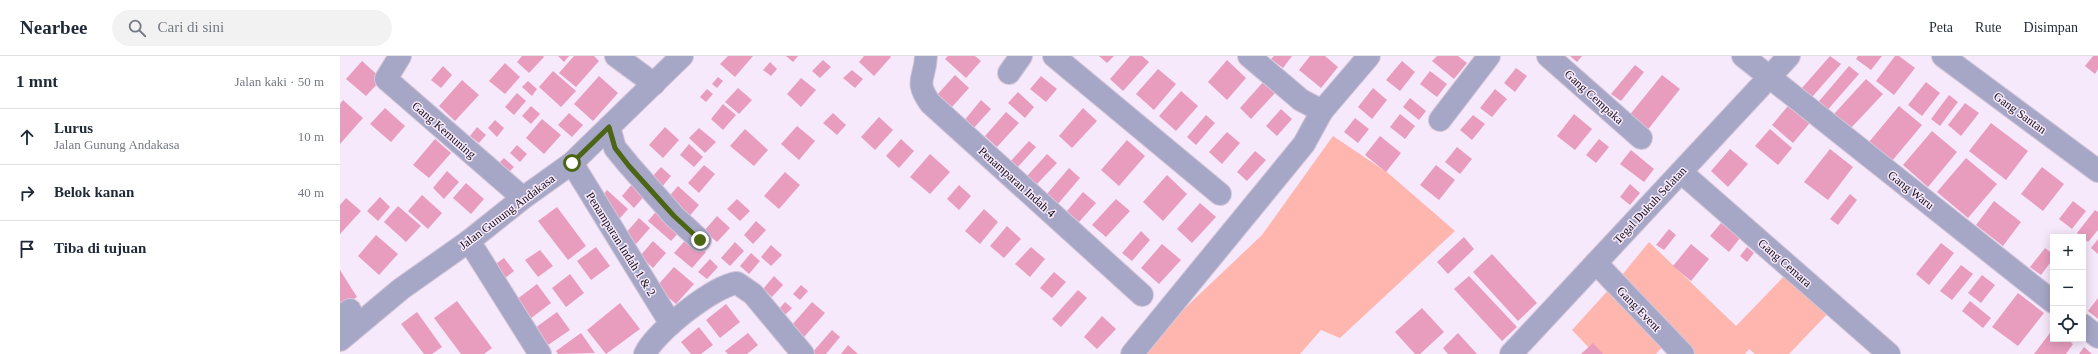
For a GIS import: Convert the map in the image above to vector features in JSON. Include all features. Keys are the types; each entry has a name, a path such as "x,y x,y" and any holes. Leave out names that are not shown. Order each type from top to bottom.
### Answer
{"street":[{"name":"Gang Kemuning","path":"400,56 386,79 523,198"},
{"path":"616,56 654,84"},
{"name":"Jalan Gunung Andakasa","path":"340,340 401,289 469,241 523,198 572,163 682,56"},
{"name":"Penamparan Indah 4","path":"926,56 920,84 922,91 930,103 1142,295"},
{"path":"1008,73 1021,56"},
{"path":"1054,56 1220,194"},
{"path":"1249,56 1302,100 1322,111"},
{"path":"1132,354 1304,144 1322,111 1369,56"},
{"path":"1440,120 1489,56"},
{"name":"Gang Cempaka","path":"1548,56 1641,138"},
{"name":"Gang Waru","path":"1743,56 2050,300"},
{"name":"Tegal Dukuh Selatan","path":"1521,350 1596,263 1789,56"},
{"name":"Gang Santan","path":"1943,56 2098,171"},
{"path":"609,127 615,148 629,166 669,211 700,240"},
{"name":"Penamparan Indah 1 & 2","path":"572,163 671,324"},
{"name":"Gang Cemara","path":"1681,172 1889,354"},
{"path":"469,241 540,354"},
{"name":"Gang Event","path":"1596,263 1683,354"},
{"path":"645,354 650,346 671,324 716,290 726,285 737,283 752,294 803,354"},
{"path":"2086,327 2098,337"}],"shaded area":[{"path":"1333,136 1388,173 1455,231 1340,338 1321,330 1300,354 1141,354 1167,325 1262,235"},
{"path":"1649,242 1736,326 1794,266 1836,305 1789,354 1755,354 1749,349 1745,354 1685,354 1670,338 1656,354 1595,354 1572,330 1622,275"}],"building":[{"path":"522,56 544,57 529,73 517,62"},
{"path":"558,56 569,56 564,62"},
{"path":"574,56 594,56 599,61 576,87 559,73"},
{"path":"728,56 753,56 735,77 720,64"},
{"path":"786,56 798,56 793,62"},
{"path":"864,56 891,57 874,76 859,62"},
{"path":"948,56 975,56 981,61 966,78 945,59"},
{"path":"1099,56 1114,56 1107,63"},
{"path":"1130,56 1142,56 1149,62 1123,91 1110,79"},
{"path":"1274,56 1292,56 1283,68 1271,59"},
{"path":"1310,56 1325,56 1338,67 1321,88 1299,70"},
{"path":"1437,56 1458,56 1467,63 1454,79 1432,61"},
{"path":"1570,56 1582,56 1577,62"},
{"path":"1830,56 1841,64 1812,97 1802,88"},
{"path":"1858,56 1882,56 1871,70 1856,59"},
{"path":"1895,56 1899,56 1915,68 1894,95 1876,81"},
{"path":"2093,56 2098,56 2098,69 2095,74 2085,66"},
{"path":"823,60 831,67 820,78 812,71"},
{"path":"1227,60 1246,78 1227,100 1208,82"},
{"path":"362,61 382,79 366,96 346,79"},
{"path":"1402,61 1415,72 1400,91 1386,80"},
{"path":"770,62 777,69 771,76 763,70"},
{"path":"505,63 520,77 505,94 489,81"},
{"path":"1635,65 1644,72 1621,101 1611,94"},
{"path":"443,66 452,75 441,88 431,80"},
{"path":"1849,66 1859,74 1824,114 1815,106"},
{"path":"1516,68 1527,76 1515,92 1504,83"},
{"path":"1158,69 1176,84 1154,110 1136,94"},
{"path":"852,70 863,79 855,88 843,78"},
{"path":"553,71 576,91 561,107 539,87"},
{"path":"1430,71 1447,84 1437,97 1420,84"},
{"path":"955,75 969,88 952,107 937,95"},
{"path":"1662,75 1680,89 1646,132 1628,117"},
{"path":"599,76 618,93 593,121 574,104"},
{"path":"1041,76 1057,89 1046,102 1030,89"},
{"path":"718,77 723,81 717,88 712,84"},
{"path":"801,78 816,90 801,107 787,94"},
{"path":"1866,79 1883,94 1850,129 1834,114"},
{"path":"462,80 479,95 455,121 439,106"},
{"path":"528,81 537,89 532,96 522,87"},
{"path":"1264,81 1276,92 1251,119 1240,108"},
{"path":"1926,82 1940,93 1922,116 1908,105"},
{"path":"738,88 752,100 739,114 725,102"},
{"path":"1373,88 1387,100 1372,119 1358,107"},
{"path":"707,89 713,94 706,102 700,97"},
{"path":"1495,89 1507,99 1492,117 1480,108"},
{"path":"1181,91 1198,106 1176,131 1159,116"},
{"path":"1018,92 1034,107 1025,118 1008,103"},
{"path":"517,93 526,101 514,115 505,107"},
{"path":"1949,95 1958,102 1940,126 1931,119"},
{"path":"1410,98 1426,111 1419,120 1403,107"},
{"path":"343,100 363,118 340,144 340,104"},
{"path":"981,100 991,109 972,130 963,122"},
{"path":"1793,100 1814,118 1793,143 1772,125"},
{"path":"1965,103 1979,113 1961,136 1948,125"},
{"path":"723,104 736,115 723,130 711,119"},
{"path":"531,106 540,114 531,124 522,116"},
{"path":"1899,106 1922,125 1892,161 1869,142"},
{"path":"385,108 405,126 391,142 370,124"},
{"path":"1083,108 1097,121 1072,148 1059,136"},
{"path":"1281,109 1292,119 1277,136 1266,126"},
{"path":"1006,112 1019,123 997,147 985,136"},
{"path":"569,113 583,125 572,137 558,125"},
{"path":"833,113 846,125 837,135 823,123"},
{"path":"1400,114 1415,126 1405,139 1390,127"},
{"path":"1574,114 1592,129 1575,150 1557,136"},
{"path":"1206,115 1215,123 1196,145 1187,137"},
{"path":"1473,115 1485,124 1472,140 1460,130"},
{"path":"879,117 893,130 875,150 861,137"},
{"path":"1355,118 1369,129 1358,143 1344,132"},
{"path":"542,119 561,135 544,154 526,138"},
{"path":"495,120 504,128 497,137 488,128"},
{"path":"1991,123 2028,151 2006,180 1969,151"},
{"path":"797,126 815,141 799,160 781,144"},
{"path":"477,127 486,135 479,143 470,136"},
{"path":"665,127 679,140 663,158 649,145"},
{"path":"699,128 716,142 705,153 689,138"},
{"path":"745,129 768,150 754,166 730,146"},
{"path":"1770,129 1792,148 1778,165 1755,146"},
{"path":"1932,131 1957,152 1928,187 1903,165"},
{"path":"1227,132 1240,143 1222,164 1209,152"},
{"path":"1380,136 1401,153 1386,172 1365,155"},
{"path":"435,139 451,153 429,178 413,165"},
{"path":"901,139 914,151 899,168 886,156"},
{"path":"1599,139 1609,147 1596,163 1586,155"},
{"path":"1127,140 1145,156 1119,186 1101,170"},
{"path":"1029,141 1036,147 1016,169 1009,163"},
{"path":"689,144 703,157 694,167 680,155"},
{"path":"517,145 527,154 520,162 510,153"},
{"path":"1457,147 1472,159 1460,174 1445,162"},
{"path":"1730,149 1748,164 1728,187 1711,171"},
{"path":"1830,149 1853,167 1828,200 1804,182"},
{"path":"1631,150 1654,169 1644,182 1620,164"},
{"path":"1255,151 1266,160 1247,181 1237,172"},
{"path":"930,154 950,172 930,194 910,177"},
{"path":"1047,154 1057,163 1037,184 1027,176"},
{"path":"504,158 514,167 504,177 495,167"},
{"path":"1966,158 1997,184 1968,218 1937,192"},
{"path":"704,165 715,174 699,193 688,183"},
{"path":"1436,165 1455,180 1439,200 1420,185"},
{"path":"661,167 671,176 661,188 651,178"},
{"path":"2042,167 2064,184 2043,211 2021,194"},
{"path":"1069,168 1080,178 1057,205 1046,195"},
{"path":"447,171 459,182 444,199 433,188"},
{"path":"785,172 800,185 779,209 764,196"},
{"path":"1167,175 1187,194 1163,221 1143,202"},
{"path":"466,183 484,199 471,214 453,198"},
{"path":"633,183 646,194 634,208 622,196"},
{"path":"1630,184 1640,193 1630,205 1620,197"},
{"path":"959,185 971,196 959,210 947,199"},
{"path":"678,186 699,205 686,220 665,201"},
{"path":"607,190 628,209 615,224 594,205"},
{"path":"1083,192 1096,203 1079,222 1067,211"},
{"path":"1850,194 1857,200 1838,225 1830,219"},
{"path":"422,195 442,213 428,229 408,211"},
{"path":"380,197 390,207 378,221 367,211"},
{"path":"346,198 361,211 340,234 340,205"},
{"path":"737,199 750,211 740,221 727,209"},
{"path":"1116,199 1130,211 1106,237 1092,225"},
{"path":"1994,201 2021,222 2003,246 1976,225"},
{"path":"2073,201 2086,211 2072,229 2059,219"},
{"path":"1200,203 1216,217 1192,243 1177,229"},
{"path":"398,206 421,226 406,242 384,222"},
{"path":"557,207 586,246 568,260 538,221"},
{"path":"659,208 683,228 671,241 648,221"},
{"path":"984,209 998,222 980,244 965,231"},
{"path":"2095,210 2098,212 2098,230 2088,242 2086,240 2086,234 2077,233"},
{"path":"717,216 730,228 717,242 704,231"},
{"path":"639,218 650,228 636,244 625,234"},
{"path":"756,221 766,230 753,244 744,235"},
{"path":"1721,223 1740,238 1729,252 1710,236"},
{"path":"1007,226 1021,239 1004,258 990,246"},
{"path":"1669,229 1676,235 1664,250 1656,245"},
{"path":"1141,231 1150,240 1132,261 1122,253"},
{"path":"376,235 398,254 379,275 358,256"},
{"path":"689,236 706,252 692,268 674,253"},
{"path":"1464,237 1474,249 1448,274 1437,262"},
{"path":"2098,239 2098,254 2091,248"},
{"path":"653,241 666,253 653,268 640,256"},
{"path":"735,242 744,251 730,266 721,258"},
{"path":"1941,243 1954,253 1929,285 1916,274"},
{"path":"1162,244 1181,260 1159,284 1141,268"},
{"path":"1691,244 1709,259 1691,281 1673,266"},
{"path":"771,245 782,255 771,266 761,257"},
{"path":"596,247 610,266 591,280 577,261"},
{"path":"1031,247 1045,259 1030,277 1015,264"},
{"path":"1747,247 1754,253 1747,262 1740,256"},
{"path":"2045,248 2050,252 2050,263 2041,275 2030,267"},
{"path":"540,250 553,266 538,277 525,260"},
{"path":"751,253 760,261 749,274 740,266"},
{"path":"1492,254 1537,303 1518,321 1473,272"},
{"path":"504,258 514,271 500,282 490,268"},
{"path":"710,259 718,267 707,279 698,272"},
{"path":"1961,265 1973,274 1952,300 1940,291"},
{"path":"674,267 694,284 676,304 656,287"},
{"path":"340,270 357,297 340,307"},
{"path":"1054,272 1066,282 1052,298 1040,288"},
{"path":"570,274 584,293 566,307 552,288"},
{"path":"1982,275 1995,285 1981,303 1968,293"},
{"path":"774,276 783,285 772,297 763,289"},
{"path":"1469,276 1517,327 1502,341 1454,289"},
{"path":"537,284 551,303 526,322 512,303"},
{"path":"801,285 808,291 800,300 793,294"},
{"path":"1078,290 1087,298 1061,327 1052,319"},
{"path":"2018,293 2044,313 2018,346 1992,327"},
{"path":"2098,298 2098,319 2088,311"},
{"path":"457,301 492,348 484,354 461,354 434,318"},
{"path":"1970,301 1991,318 1983,328 1962,311"},
{"path":"785,302 792,308 784,316 778,310"},
{"path":"812,302 825,313 804,337 791,326"},
{"path":"620,303 640,329 606,354 587,330"},
{"path":"726,304 740,322 720,338 706,320"},
{"path":"1422,308 1444,332 1420,354 1415,354 1395,332"},
{"path":"417,312 442,347 432,354 424,354 401,324"},
{"path":"557,312 570,330 548,345 535,328"},
{"path":"1102,316 1116,329 1097,349 1084,337"},
{"path":"699,327 713,345 701,354 691,354 681,342"},
{"path":"832,330 840,337 826,354 811,354"},
{"path":"581,333 595,353 558,354 556,351"},
{"path":"748,333 758,345 747,354 728,354 725,351"},
{"path":"1458,333 1477,354 1448,354 1443,348"},
{"path":"2050,333 2050,342 2071,342 2073,344 2066,354 2034,354"},
{"path":"1593,343 1603,354 1581,354"},
{"path":"848,345 858,354 841,354"},
{"path":"2084,347 2092,354 2079,354"}],"route":[{"path":"572,163 609,127 615,148 629,166 674,216 700,240"}]}
